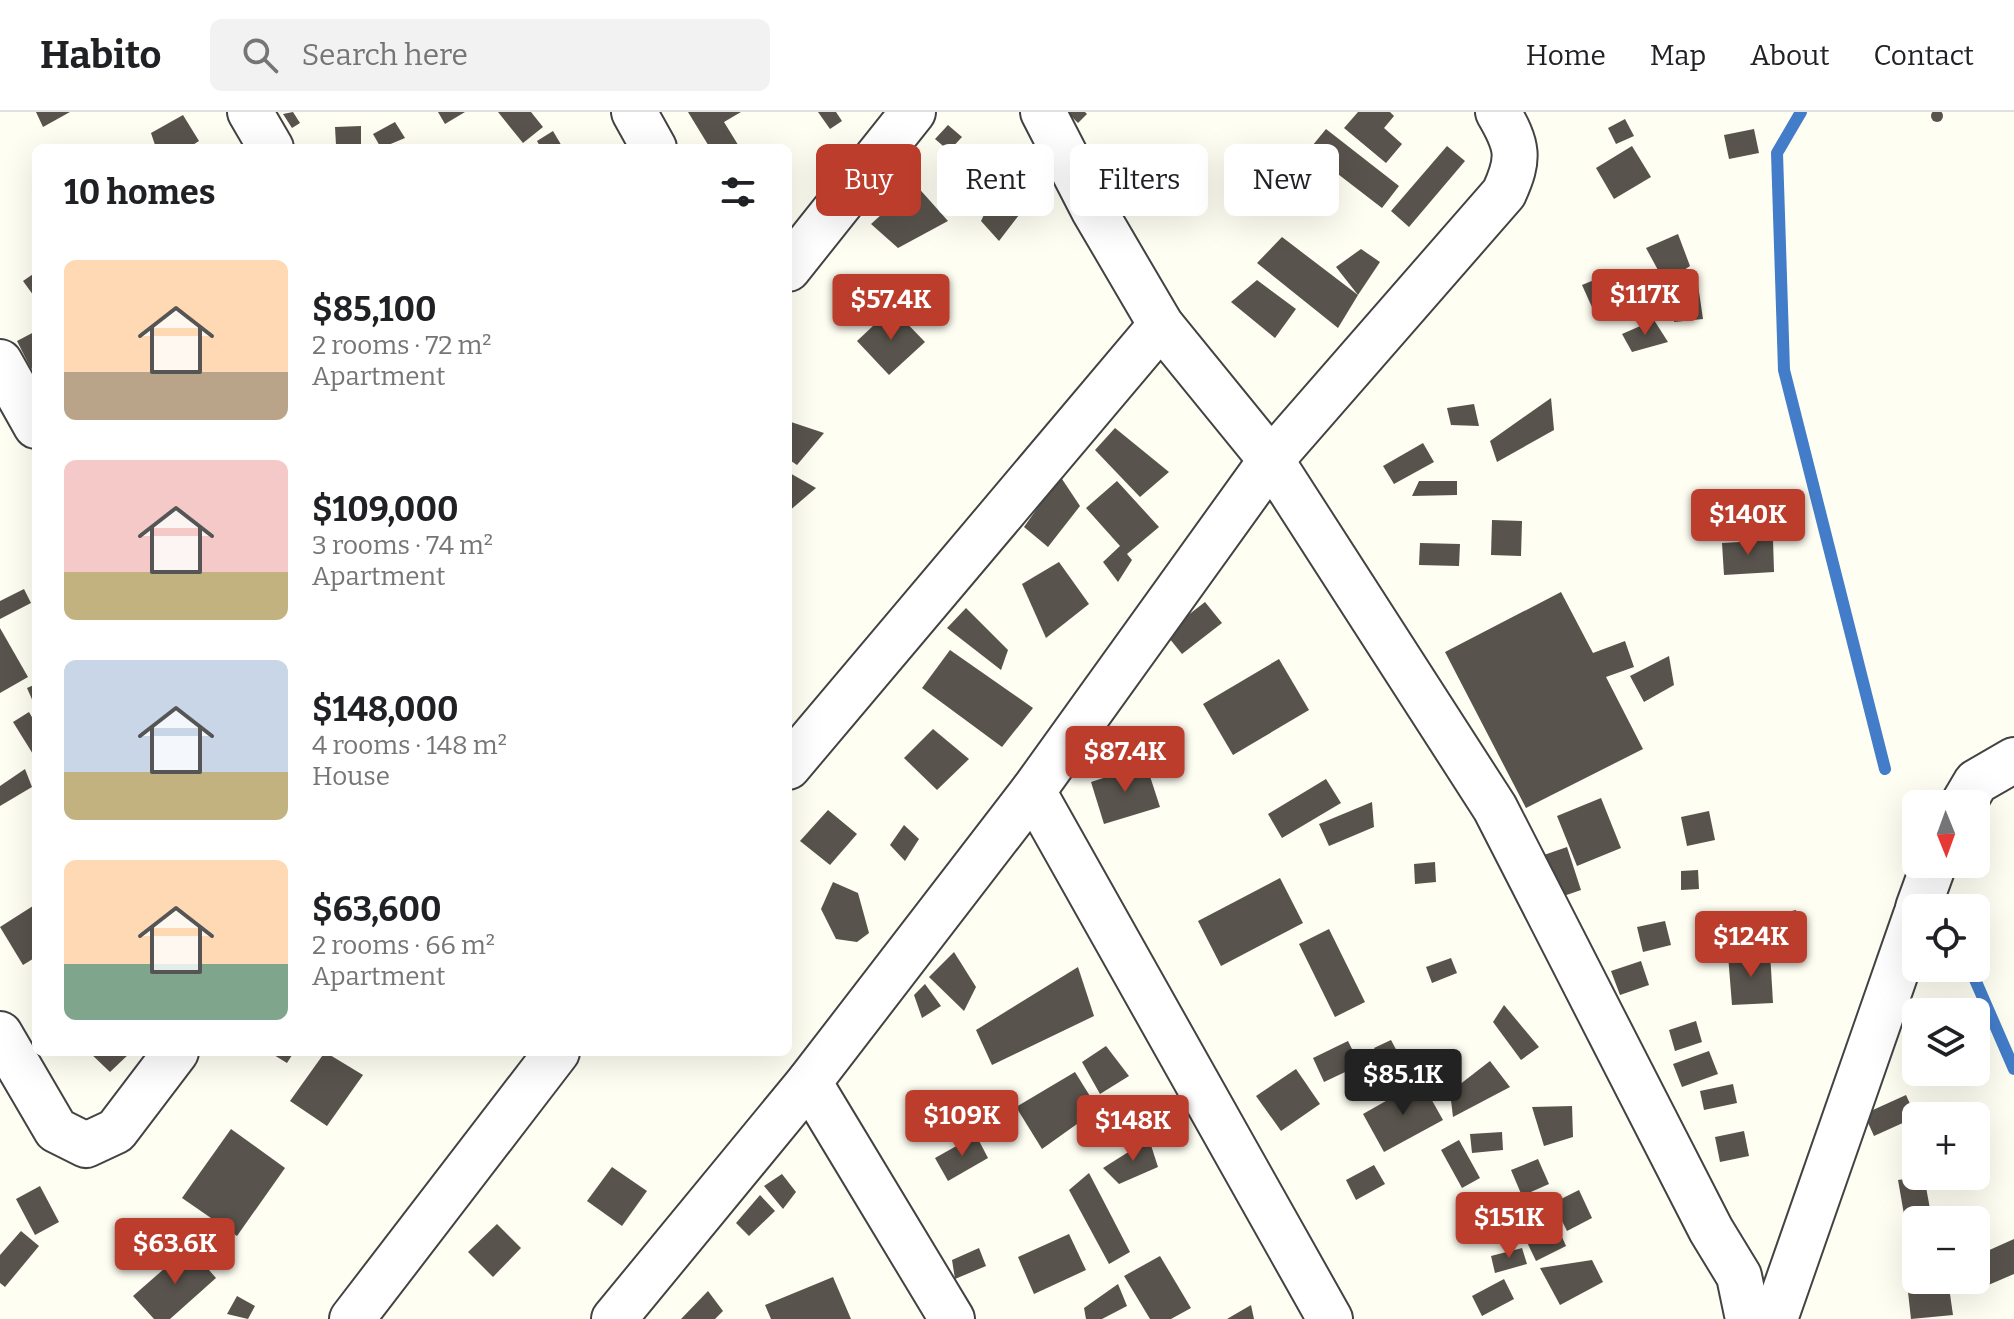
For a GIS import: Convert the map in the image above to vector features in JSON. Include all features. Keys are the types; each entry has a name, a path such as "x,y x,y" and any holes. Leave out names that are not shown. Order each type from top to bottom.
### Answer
{"street":[{"path":"250,112 269,144"},
{"path":"634,112 652,144"},
{"path":"792,264 913,112"},
{"path":"1043,112 1093,209 1161,325 1271,460 1495,808 1711,1230 1739,1276 1748,1319"},
{"path":"614,1319 809,1082 1033,791 1271,460 1504,193 1517,164 1508,129 1498,112"},
{"path":"792,762 1161,325"},
{"path":"0,362 32,419"},
{"path":"1971,790 1976,782 2014,760"},
{"path":"1033,791 1330,1319"},
{"path":"1775,1319 1902,955"},
{"path":"0,1034 56,1130 86,1145 116,1131 173,1056"},
{"path":"352,1319 554,1056"},
{"path":"809,1082 952,1319"}],"building":[{"path":"1937,110 1943,116 1937,122 1931,116"},
{"path":"36,112 70,112 43,127"},
{"path":"293,112 300,123 292,128 283,114"},
{"path":"438,112 465,112 445,124"},
{"path":"498,112 531,112 543,127 523,143"},
{"path":"688,112 741,112 724,122 738,144 708,144"},
{"path":"818,112 836,112 842,121 830,129"},
{"path":"1067,112 1085,112 1087,114 1078,123"},
{"path":"1358,112 1390,112 1394,116 1384,128 1402,144 1386,163 1344,128"},
{"path":"183,115 199,141 194,144 155,144 151,133"},
{"path":"1625,119 1634,136 1616,144 1608,128"},
{"path":"395,122 405,138 391,144 379,144 373,134"},
{"path":"948,125 962,137 956,144 941,144 935,139"},
{"path":"361,126 361,144 336,144 335,127"},
{"path":"1326,129 1399,186 1382,208 1339,175 1339,144 1314,144"},
{"path":"1754,129 1759,153 1729,159 1724,135"},
{"path":"553,131 561,144 539,144 537,141"},
{"path":"1447,146 1465,161 1409,227 1391,211"},
{"path":"1632,146 1651,177 1614,199 1596,168"},
{"path":"921,191 937,209 937,216 944,216 948,221 898,248 871,224 880,216 921,216"},
{"path":"983,216 1018,216 999,241 981,221"},
{"path":"1678,234 1690,266 1665,283 1646,248"},
{"path":"1282,237 1358,295 1338,328 1257,263"},
{"path":"1361,249 1380,262 1358,295 1336,267"},
{"path":"32,275 32,293 23,281"},
{"path":"1606,275 1621,298 1596,316 1582,285"},
{"path":"1257,280 1296,309 1275,338 1231,302"},
{"path":"1698,285 1703,319 1674,322 1676,292"},
{"path":"892,308 925,342 889,375 857,341"},
{"path":"1654,320 1668,342 1632,352 1622,334"},
{"path":"32,333 31,369 17,341"},
{"path":"1551,398 1554,430 1497,462 1490,441"},
{"path":"1474,404 1479,426 1451,425 1447,408"},
{"path":"792,422 824,433 797,465 792,462"},
{"path":"1115,428 1169,472 1140,497 1095,450"},
{"path":"1423,443 1434,462 1394,484 1383,466"},
{"path":"792,474 816,488 792,509"},
{"path":"1060,476 1080,506 1048,547 1024,527"},
{"path":"1117,481 1159,527 1127,554 1132,560 1118,582 1103,562 1120,546 1086,508"},
{"path":"1419,481 1457,481 1457,495 1412,496"},
{"path":"1492,520 1522,521 1521,556 1491,555"},
{"path":"1773,540 1774,572 1724,575 1722,543"},
{"path":"1420,543 1460,544 1459,566 1419,565"},
{"path":"1059,562 1089,604 1046,638 1022,584"},
{"path":"24,589 31,603 0,619 0,601"},
{"path":"1561,592 1593,653 1625,641 1634,667 1606,677 1643,749 1526,808 1445,652"},
{"path":"1205,602 1222,623 1182,654 1165,633"},
{"path":"966,608 1008,650 1001,670 947,628"},
{"path":"0,628 28,677 0,693"},
{"path":"950,650 1033,708 1002,747 922,688"},
{"path":"1669,656 1674,685 1644,702 1630,676"},
{"path":"1279,659 1309,710 1233,755 1203,704"},
{"path":"29,712 32,717 32,753 13,722"},
{"path":"933,729 969,759 937,790 904,758"},
{"path":"1146,764 1160,807 1104,824 1091,782"},
{"path":"25,769 32,787 0,806 0,786"},
{"path":"1326,779 1341,803 1282,838 1268,814"},
{"path":"1601,798 1621,848 1577,866 1557,816"},
{"path":"1372,802 1374,827 1329,846 1319,824"},
{"path":"828,810 857,834 830,865 800,841"},
{"path":"1709,811 1715,840 1687,846 1681,817"},
{"path":"904,825 919,839 905,861 890,845"},
{"path":"1567,847 1581,890 1555,899 1541,856"},
{"path":"1435,862 1436,882 1415,884 1414,864"},
{"path":"1698,870 1699,889 1681,890 1681,871"},
{"path":"1280,878 1303,923 1221,966 1198,921"},
{"path":"833,882 858,893 869,933 857,942 836,939 821,909"},
{"path":"32,907 32,959 23,965 0,927"},
{"path":"1796,910 1800,927 1747,939 1743,922"},
{"path":"1665,921 1671,945 1643,952 1637,927"},
{"path":"1329,929 1365,1002 1335,1017 1299,944"},
{"path":"954,952 976,987 964,1011 929,977"},
{"path":"1770,952 1773,1003 1732,1005 1728,955"},
{"path":"1451,958 1457,973 1432,983 1426,967"},
{"path":"1641,961 1649,985 1620,995 1611,971"},
{"path":"1078,967 1094,1016 992,1065 976,1030"},
{"path":"925,984 941,1006 922,1018 914,995"},
{"path":"1504,1005 1539,1047 1521,1060 1493,1022"},
{"path":"1696,1021 1702,1042 1675,1051 1669,1030"},
{"path":"1391,1040 1406,1068 1389,1077 1374,1048"},
{"path":"1348,1041 1360,1065 1324,1082 1313,1058"},
{"path":"1106,1046 1129,1076 1100,1094 1082,1062"},
{"path":"1709,1051 1718,1074 1682,1087 1673,1064"},
{"path":"93,1056 127,1056 110,1072"},
{"path":"276,1056 291,1056 287,1063"},
{"path":"322,1056 332,1056 363,1075 327,1126 290,1101"},
{"path":"1490,1061 1510,1087 1453,1117 1450,1092"},
{"path":"1296,1069 1320,1104 1281,1131 1256,1096"},
{"path":"1075,1072 1098,1109 1042,1149 1016,1107"},
{"path":"1421,1081 1443,1120 1384,1152 1363,1114"},
{"path":"1733,1084 1737,1103 1704,1110 1700,1091"},
{"path":"1906,1095 1909,1102 1902,1102 1902,1123 1874,1136 1864,1114"},
{"path":"1572,1106 1573,1137 1544,1146 1532,1107"},
{"path":"231,1129 285,1168 237,1236 182,1198"},
{"path":"1744,1131 1749,1156 1720,1162 1715,1137"},
{"path":"1502,1132 1503,1150 1472,1153 1470,1134"},
{"path":"976,1135 988,1158 948,1181 935,1158"},
{"path":"1149,1139 1158,1167 1119,1184 1103,1168"},
{"path":"1459,1140 1480,1178 1462,1188 1441,1150"},
{"path":"1538,1159 1549,1184 1522,1196 1511,1170"},
{"path":"1374,1165 1385,1184 1356,1200 1346,1180"},
{"path":"612,1167 647,1191 622,1226 587,1201"},
{"path":"1089,1173 1130,1252 1109,1264 1069,1190"},
{"path":"782,1174 796,1192 783,1209 764,1186"},
{"path":"1902,1179 1902,1190 1927,1190 1929,1206 1903,1206 1898,1180"},
{"path":"40,1186 59,1222 35,1235 16,1199"},
{"path":"1579,1190 1592,1218 1567,1231 1553,1203"},
{"path":"760,1195 775,1211 749,1236 736,1223"},
{"path":"1555,1221 1566,1246 1536,1261 1524,1236"},
{"path":"497,1224 521,1248 493,1277 468,1252"},
{"path":"21,1231 39,1246 5,1287 0,1283 0,1255"},
{"path":"1069,1234 1086,1270 1034,1294 1018,1257"},
{"path":"2014,1239 2014,1274 1990,1284 1990,1250"},
{"path":"189,1247 216,1278 170,1319 154,1319 133,1296"},
{"path":"979,1248 986,1266 955,1279 952,1260"},
{"path":"1522,1248 1527,1264 1495,1273 1491,1256"},
{"path":"1160,1256 1191,1308 1171,1319 1150,1319 1124,1276"},
{"path":"1592,1260 1603,1282 1560,1305 1540,1268"},
{"path":"833,1277 851,1319 771,1319 765,1305"},
{"path":"1504,1279 1514,1299 1482,1316 1472,1296"},
{"path":"1118,1284 1127,1306 1102,1319 1086,1319 1084,1308"},
{"path":"708,1291 723,1311 715,1319 681,1319"},
{"path":"1908,1294 1950,1294 1953,1315 1911,1319"},
{"path":"237,1296 255,1306 248,1319 227,1314"},
{"path":"1251,1305 1254,1319 1227,1319"}],"waterway":[{"path":"1801,112 1777,153 1784,370 1885,769"},
{"path":"1976,982 2014,1069"}]}
